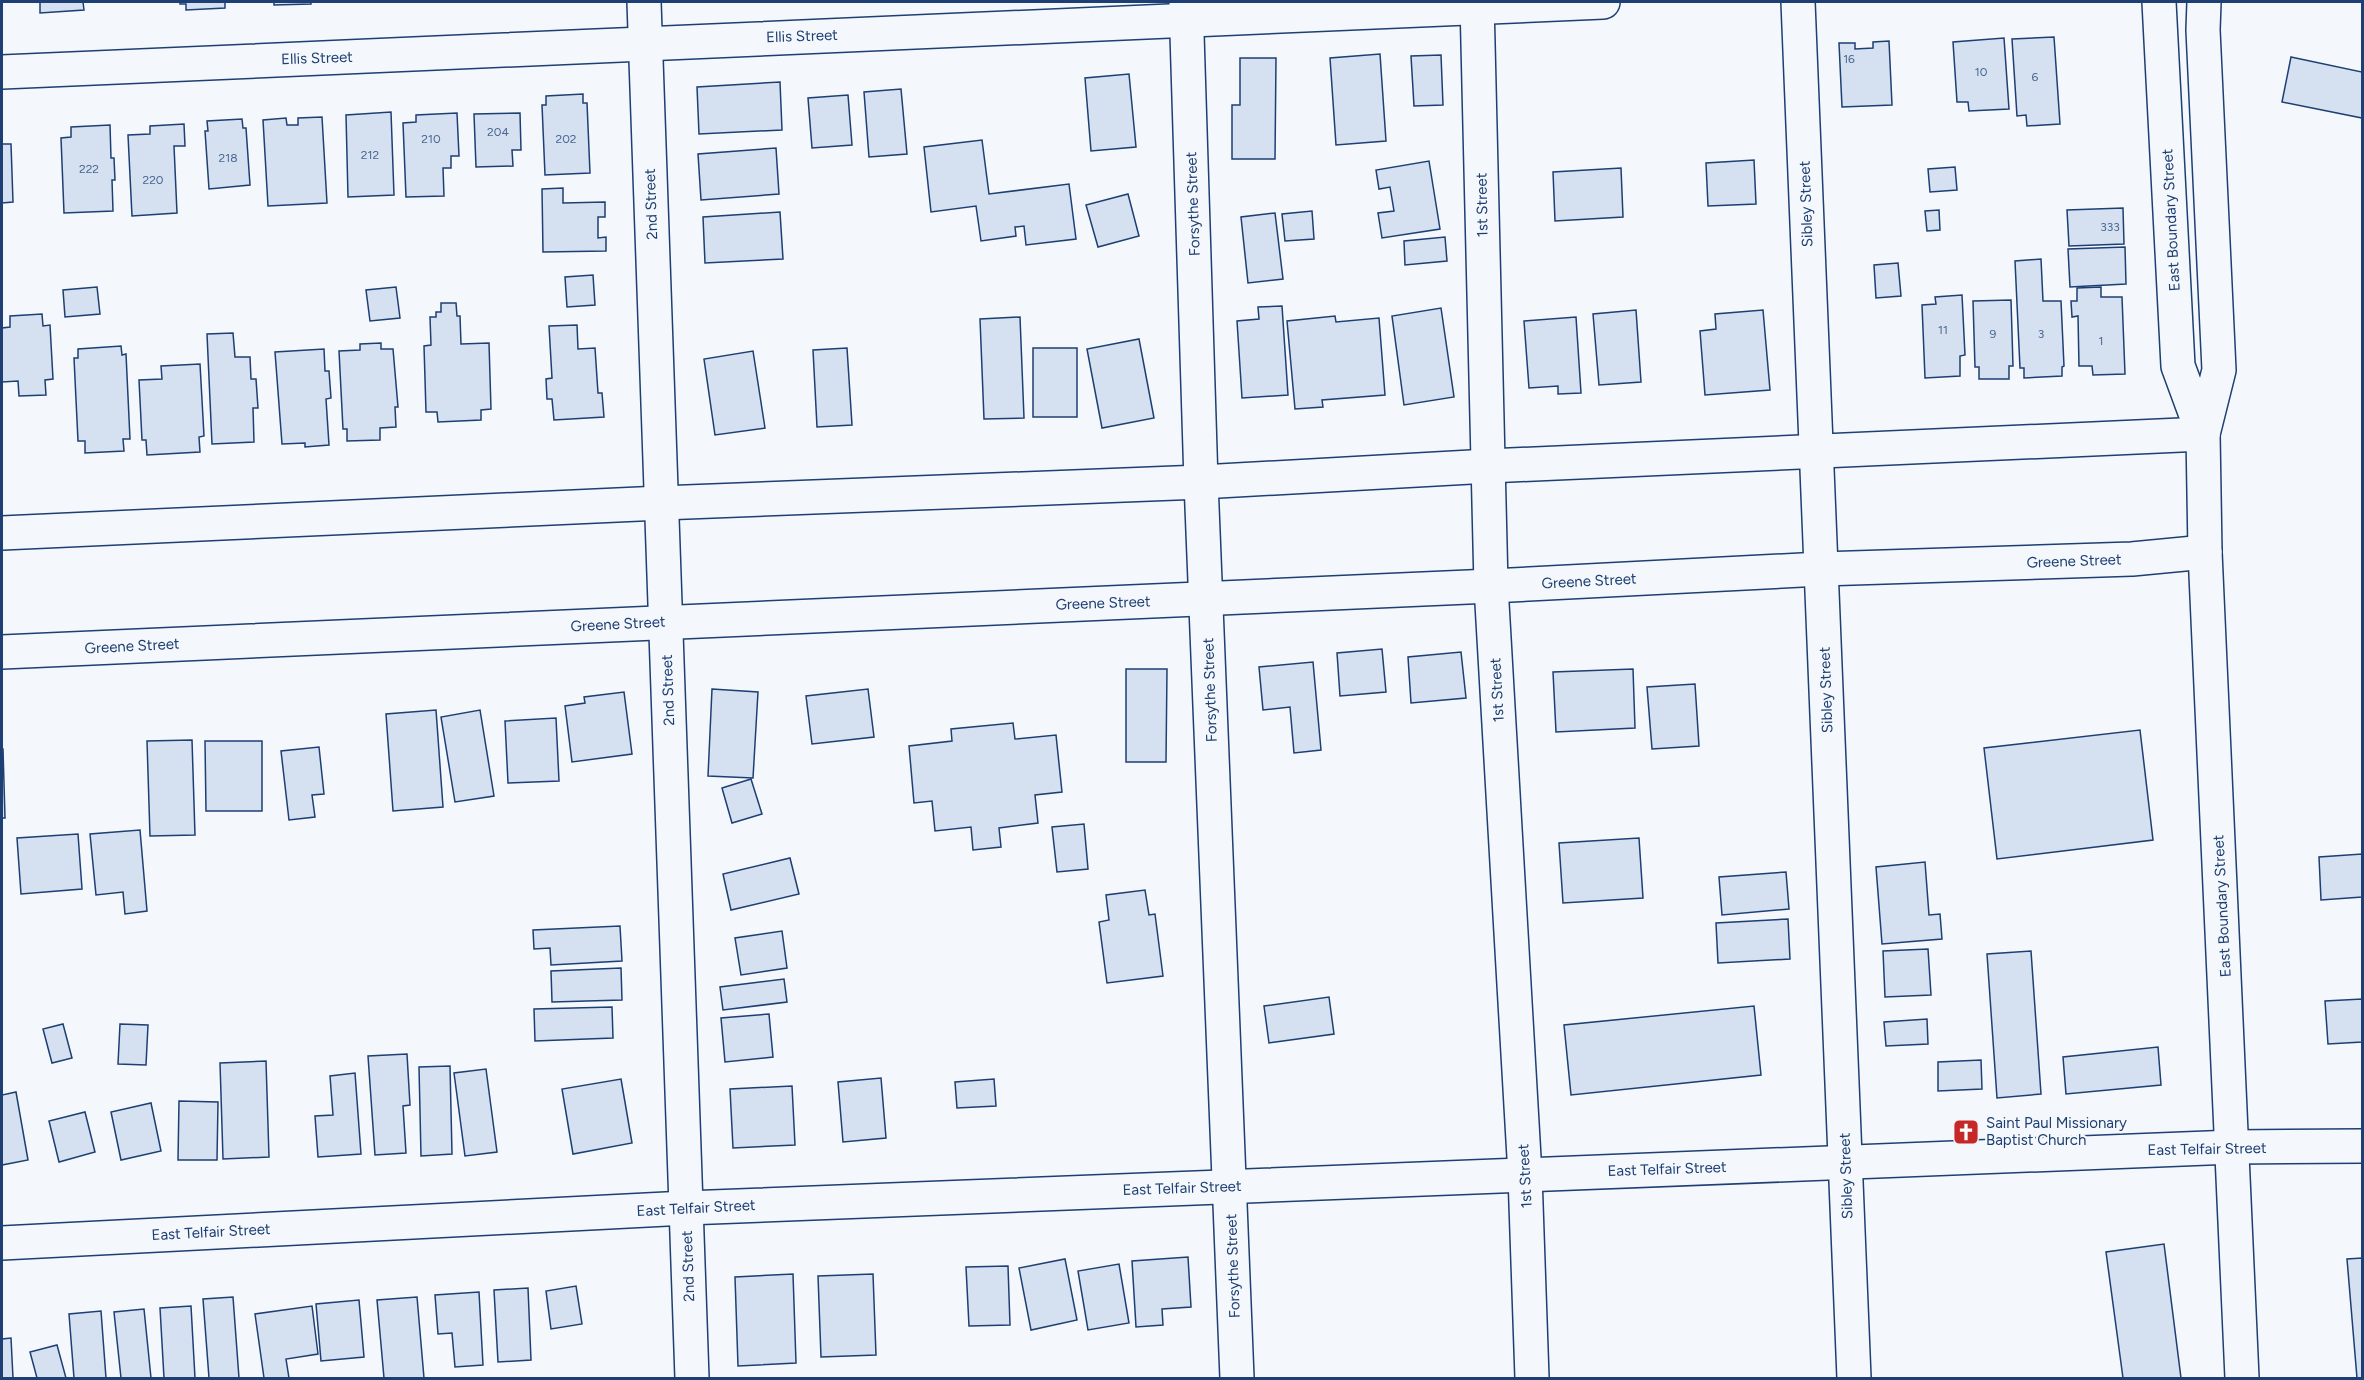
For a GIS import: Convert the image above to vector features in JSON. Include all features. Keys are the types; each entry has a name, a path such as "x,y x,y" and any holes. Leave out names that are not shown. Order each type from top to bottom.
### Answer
{"street":[{"name":"2nd Street","path":"644,2 692,1378"},
{"name":"Ellis Street","path":"2,72 645,43 1187,11 1603,2"},
{"name":"Sibley Street","path":"1798,2 1854,1378"},
{"name":"East Boundary Street","path":"2159,2 2178,366 2203,434"},
{"name":"East Boundary Street","path":"2204,2 2203,30 2219,370 2203,434 2205,552 2242,1378"},
{"name":"1st Street","path":"1478,5 1491,586 1525,1175 1532,1378"},
{"name":"Forsythe Street","path":"1187,11 1201,482 1237,1378"},
{"path":"2,533 661,503 1201,482 1489,466 2203,434"},
{"name":"Greene Street","path":"2,652 1491,586 1821,569 2132,559 2205,552"},
{"name":"East Telfair Street","path":"2,1243 686,1208 2233,1147 2362,1146"}],"building":[{"path":"40,2 83,2 84,10 40,13"},
{"path":"180,2 225,2 225,8 186,10 186,4 180,4"},
{"path":"274,2 311,2 311,4 274,5"},
{"path":"2054,37 2060,124 2027,126 2026,115 2017,116 2012,39"},
{"path":"2004,38 2009,109 1969,111 1968,102 1957,102 1953,42"},
{"path":"1889,41 1892,105 1842,107 1839,43 1855,43 1855,49 1873,48 1873,42"},
{"path":"1380,54 1386,141 1336,145 1330,58"},
{"path":"1441,55 1443,105 1414,106 1411,56"},
{"path":"2291,57 2362,72 2362,118 2282,102"},
{"path":"1240,58 1276,58 1275,159 1232,159 1232,105 1240,105"},
{"path":"1129,74 1136,147 1091,151 1085,78"},
{"path":"780,82 782,130 699,134 697,87"},
{"path":"901,89 907,154 869,157 864,92"},
{"path":"583,94 583,103 587,103 590,173 545,175 542,105 546,105 546,96"},
{"path":"848,95 852,145 812,148 808,98"},
{"path":"391,112 394,195 348,197 346,115"},
{"path":"457,113 459,156 451,156 451,168 443,168 444,196 406,197 403,123 416,122 416,115"},
{"path":"520,113 521,150 512,150 513,166 476,167 474,114"},
{"path":"322,117 327,203 268,206 263,120 286,118 287,125 298,125 298,118"},
{"path":"242,119 243,128 246,128 250,185 209,189 205,131 208,131 207,121"},
{"path":"184,124 185,146 174,146 177,213 132,216 128,135 150,134 150,126"},
{"path":"110,125 111,158 114,158 115,180 112,180 113,211 64,213 61,138 71,137 71,127"},
{"path":"982,140 989,194 1069,184 1076,239 1026,245 1024,226 1015,227 1016,236 981,241 976,206 931,212 924,147"},
{"path":"2,144 11,144 13,202 2,203"},
{"path":"776,148 779,194 701,200 698,154"},
{"path":"1754,160 1756,204 1708,206 1706,163"},
{"path":"1429,161 1440,229 1382,238 1378,213 1394,211 1390,187 1379,189 1376,170"},
{"path":"1955,167 1957,190 1930,192 1928,169"},
{"path":"1621,168 1623,217 1555,221 1553,172"},
{"path":"563,188 563,203 605,202 605,217 598,217 598,238 606,237 606,251 543,252 542,189"},
{"path":"1128,194 1139,236 1098,247 1086,205"},
{"path":"2123,208 2124,244 2069,246 2067,210"},
{"path":"1939,210 1940,230 1927,231 1925,211"},
{"path":"1312,211 1314,239 1285,241 1282,214"},
{"path":"780,212 783,259 705,263 703,217"},
{"path":"1275,213 1283,279 1248,283 1241,217"},
{"path":"1445,237 1447,261 1405,265 1404,241"},
{"path":"2125,247 2126,284 2070,287 2068,249"},
{"path":"2041,259 2043,301 2061,301 2064,366 2062,376 2024,378 2024,368 2020,368 2015,261"},
{"path":"1898,263 1901,296 1876,298 1874,265"},
{"path":"593,275 595,305 567,307 565,277"},
{"path":"97,287 100,314 65,317 63,290"},
{"path":"396,287 400,318 370,321 366,290"},
{"path":"2101,287 2101,297 2122,297 2125,374 2093,375 2092,366 2079,366 2078,316 2072,317 2071,301 2077,301 2077,288"},
{"path":"1962,295 1965,355 1960,356 1960,376 1925,378 1922,305 1936,304 1935,297"},
{"path":"2011,300 2013,366 2009,366 2009,379 1979,379 1979,367 1975,367 1973,301"},
{"path":"441,303 456,303 457,316 460,316 461,344 489,343 491,409 481,410 481,420 438,422 437,412 426,412 424,346 431,345 430,317 436,317 436,312 441,312"},
{"path":"1282,306 1288,395 1242,398 1237,321 1259,319 1258,307"},
{"path":"1441,308 1454,397 1404,405 1392,316"},
{"path":"1636,310 1641,382 1599,385 1593,314"},
{"path":"1763,310 1770,390 1705,395 1700,331 1716,329 1715,314"},
{"path":"42,314 43,326 50,325 53,379 45,380 46,395 19,396 18,381 2,382 2,328 10,327 10,316"},
{"path":"1335,316 1336,322 1379,318 1385,395 1322,400 1323,407 1295,409 1287,321"},
{"path":"1020,317 1024,418 984,419 980,319"},
{"path":"1576,317 1581,393 1558,394 1558,386 1529,388 1524,321"},
{"path":"577,325 578,349 595,348 598,393 602,393 604,417 554,420 552,399 547,399 546,379 552,378 549,326"},
{"path":"233,333 235,357 250,357 251,379 256,379 258,408 253,408 254,442 212,444 207,334"},
{"path":"1139,339 1154,418 1102,428 1087,349"},
{"path":"381,343 381,349 393,349 398,407 395,407 396,427 380,428 380,440 347,441 347,429 343,429 339,351 360,350 360,344"},
{"path":"121,346 122,355 126,354 130,439 123,439 124,451 85,453 85,441 78,441 74,358 78,358 78,349"},
{"path":"847,348 852,425 817,427 813,350"},
{"path":"1033,348 1077,348 1077,417 1033,417"},
{"path":"324,349 325,371 329,371 331,398 326,399 329,445 305,447 305,443 282,444 275,352"},
{"path":"753,351 765,428 715,435 704,359"},
{"path":"200,364 204,436 199,437 200,452 147,455 146,440 142,440 139,380 162,379 161,366"},
{"path":"1382,649 1386,692 1340,696 1337,653"},
{"path":"1461,652 1466,698 1411,703 1408,657"},
{"path":"1313,662 1321,750 1294,753 1290,707 1263,710 1259,667"},
{"path":"1126,669 1167,669 1166,762 1126,762"},
{"path":"1633,669 1635,728 1556,732 1553,672"},
{"path":"1695,684 1699,746 1652,749 1647,687"},
{"path":"712,689 758,692 753,778 708,776"},
{"path":"868,689 874,737 812,744 806,696"},
{"path":"624,692 632,754 572,762 565,706 585,703 584,697"},
{"path":"436,710 443,807 393,811 386,714"},
{"path":"480,710 494,796 455,802 441,717"},
{"path":"556,718 559,781 508,783 505,721"},
{"path":"1013,723 1015,739 1056,735 1062,792 1035,795 1038,823 999,828 1001,847 973,850 971,827 935,831 932,801 914,803 909,746 952,741 951,729"},
{"path":"2140,730 2153,840 1997,859 1984,748"},
{"path":"192,740 195,835 150,836 147,741"},
{"path":"205,741 262,741 262,811 206,811"},
{"path":"319,747 324,794 312,795 315,817 289,820 281,751"},
{"path":"3,749 5,818 2,818"},
{"path":"751,779 762,814 732,823 722,788"},
{"path":"1084,824 1088,869 1057,872 1052,827"},
{"path":"140,830 147,911 125,914 123,892 96,895 90,834"},
{"path":"78,834 82,889 21,894 17,838"},
{"path":"1639,838 1643,898 1563,903 1559,843"},
{"path":"2362,854 2362,897 2321,900 2319,857"},
{"path":"790,858 799,894 731,910 723,874"},
{"path":"1925,862 1929,915 1940,914 1942,939 1882,944 1876,867"},
{"path":"1786,872 1789,909 1722,915 1719,877"},
{"path":"1145,890 1149,915 1155,914 1163,976 1107,983 1099,922 1109,920 1106,895"},
{"path":"1788,919 1790,959 1718,963 1716,923"},
{"path":"620,926 622,961 551,965 550,948 534,949 533,930"},
{"path":"782,931 787,968 741,975 735,938"},
{"path":"1928,949 1931,995 1885,997 1883,951"},
{"path":"2031,951 2041,1094 1997,1098 1987,954"},
{"path":"621,968 622,1000 552,1002 551,971"},
{"path":"784,979 787,1002 723,1010 720,987"},
{"path":"1329,997 1334,1034 1269,1043 1264,1006"},
{"path":"2362,999 2362,1042 2328,1044 2325,1001"},
{"path":"1754,1006 1761,1075 1571,1095 1564,1025"},
{"path":"612,1007 613,1038 535,1041 534,1009"},
{"path":"769,1014 773,1057 725,1062 721,1018"},
{"path":"1927,1019 1928,1044 1886,1046 1884,1022"},
{"path":"63,1024 72,1058 52,1063 43,1029"},
{"path":"120,1024 148,1025 146,1065 118,1064"},
{"path":"2158,1047 2161,1085 2066,1094 2063,1057"},
{"path":"407,1054 410,1105 403,1106 406,1153 375,1155 368,1056"},
{"path":"1981,1060 1982,1089 1938,1091 1938,1062"},
{"path":"266,1061 269,1157 223,1159 220,1063"},
{"path":"450,1066 452,1154 421,1156 419,1067"},
{"path":"486,1069 497,1152 465,1156 454,1073"},
{"path":"355,1073 361,1154 318,1157 315,1116 333,1115 330,1076"},
{"path":"881,1078 886,1138 843,1142 838,1082"},
{"path":"621,1079 632,1143 573,1154 562,1089"},
{"path":"994,1079 996,1106 957,1108 955,1082"},
{"path":"792,1086 795,1145 733,1148 730,1089"},
{"path":"16,1092 28,1160 2,1165 2,1095"},
{"path":"179,1101 218,1102 217,1160 178,1160"},
{"path":"151,1103 161,1151 121,1160 111,1112"},
{"path":"85,1112 95,1152 59,1162 49,1121"},
{"path":"2164,1244 2181,1378 2123,1378 2106,1252"},
{"path":"1188,1257 1191,1307 1162,1309 1163,1325 1136,1327 1132,1261"},
{"path":"2362,1258 2362,1378 2357,1378 2347,1259"},
{"path":"1065,1259 1077,1320 1031,1330 1019,1268"},
{"path":"1119,1264 1129,1323 1088,1330 1078,1271"},
{"path":"1008,1266 1010,1325 969,1326 966,1267"},
{"path":"793,1274 796,1363 738,1366 735,1277"},
{"path":"873,1274 876,1355 821,1357 818,1276"},
{"path":"576,1286 582,1324 551,1329 546,1291"},
{"path":"528,1288 531,1360 498,1362 494,1290"},
{"path":"479,1292 483,1365 455,1367 452,1333 438,1334 435,1295"},
{"path":"233,1297 239,1378 209,1378 203,1299"},
{"path":"417,1297 424,1378 384,1378 377,1300"},
{"path":"359,1300 364,1357 321,1361 316,1304"},
{"path":"191,1306 195,1378 164,1378 160,1308"},
{"path":"312,1306 318,1354 286,1359 289,1378 264,1378 255,1314"},
{"path":"144,1309 151,1378 121,1378 114,1312"},
{"path":"101,1311 106,1378 74,1378 69,1314"},
{"path":"11,1338 13,1378 2,1378 2,1339"},
{"path":"57,1345 66,1378 37,1378 30,1352"}],"place":[{"name":"Saint Paul Missionary Baptist Church","path":"1966,1132"}]}
